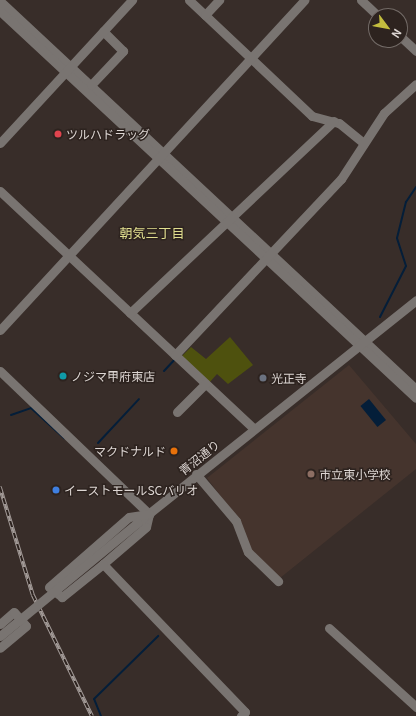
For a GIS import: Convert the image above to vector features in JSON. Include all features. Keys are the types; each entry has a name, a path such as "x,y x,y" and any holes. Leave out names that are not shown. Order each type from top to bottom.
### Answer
{"street":[{"path":"0,0 68,69 91,85 161,155"},
{"path":"0,142 132,0"},
{"path":"189,0 312,116 334,121 364,143"},
{"path":"205,15 219,0"},
{"path":"0,330 305,0"},
{"path":"360,0 369,8"},
{"path":"0,11 68,69 361,342 416,389"},
{"path":"91,85 123,51 103,31"},
{"path":"408,44 416,51"},
{"path":"175,356 341,179 384,113 416,84"},
{"path":"130,313 334,121"},
{"path":"0,191 253,428"},
{"name":"青沼通り","path":"0,636 196,474 416,300"},
{"path":"361,342 416,398"},
{"path":"0,371 149,514"},
{"path":"177,412 205,384"},
{"path":"196,474 236,520 248,552 278,581"},
{"path":"149,514 146,527 62,597 49,587 129,517 149,514"},
{"path":"103,564 245,712 241,716"},
{"path":"0,624 14,612 26,626 0,648"},
{"path":"330,628 416,707"},
{"path":"413,716 416,712"}],"shaded area":[{"path":"230,337 253,365 228,384 217,374 209,383 181,357 191,347 206,359"},
{"name":"市立東小学校","path":"349,365 416,444 416,469 280,578 253,553 239,520 207,478"}],"water":[{"path":"369,399 386,420 377,427 360,406"}],"waterway":[{"path":"380,317 406,266 397,238 406,202 416,187"},
{"path":"164,371 175,359"},
{"path":"98,443 139,399"},
{"path":"11,415 31,408 64,438"},
{"path":"101,716 94,699 158,636"}],"railway":[{"path":"0,487 33,595 92,716"}],"place":[{"name":"ツルハドラッグ","path":"58,134"},
{"name":"ノジマ甲府東店","path":"63,376"},
{"name":"光正寺","path":"263,378"},
{"name":"マクドナルド","path":"174,451"},
{"name":"市立東小学校","path":"311,474"},
{"name":"イーストモールSCバリオ","path":"56,490"}],"district":[{"name":"朝気三丁目","path":"152,233"}]}
